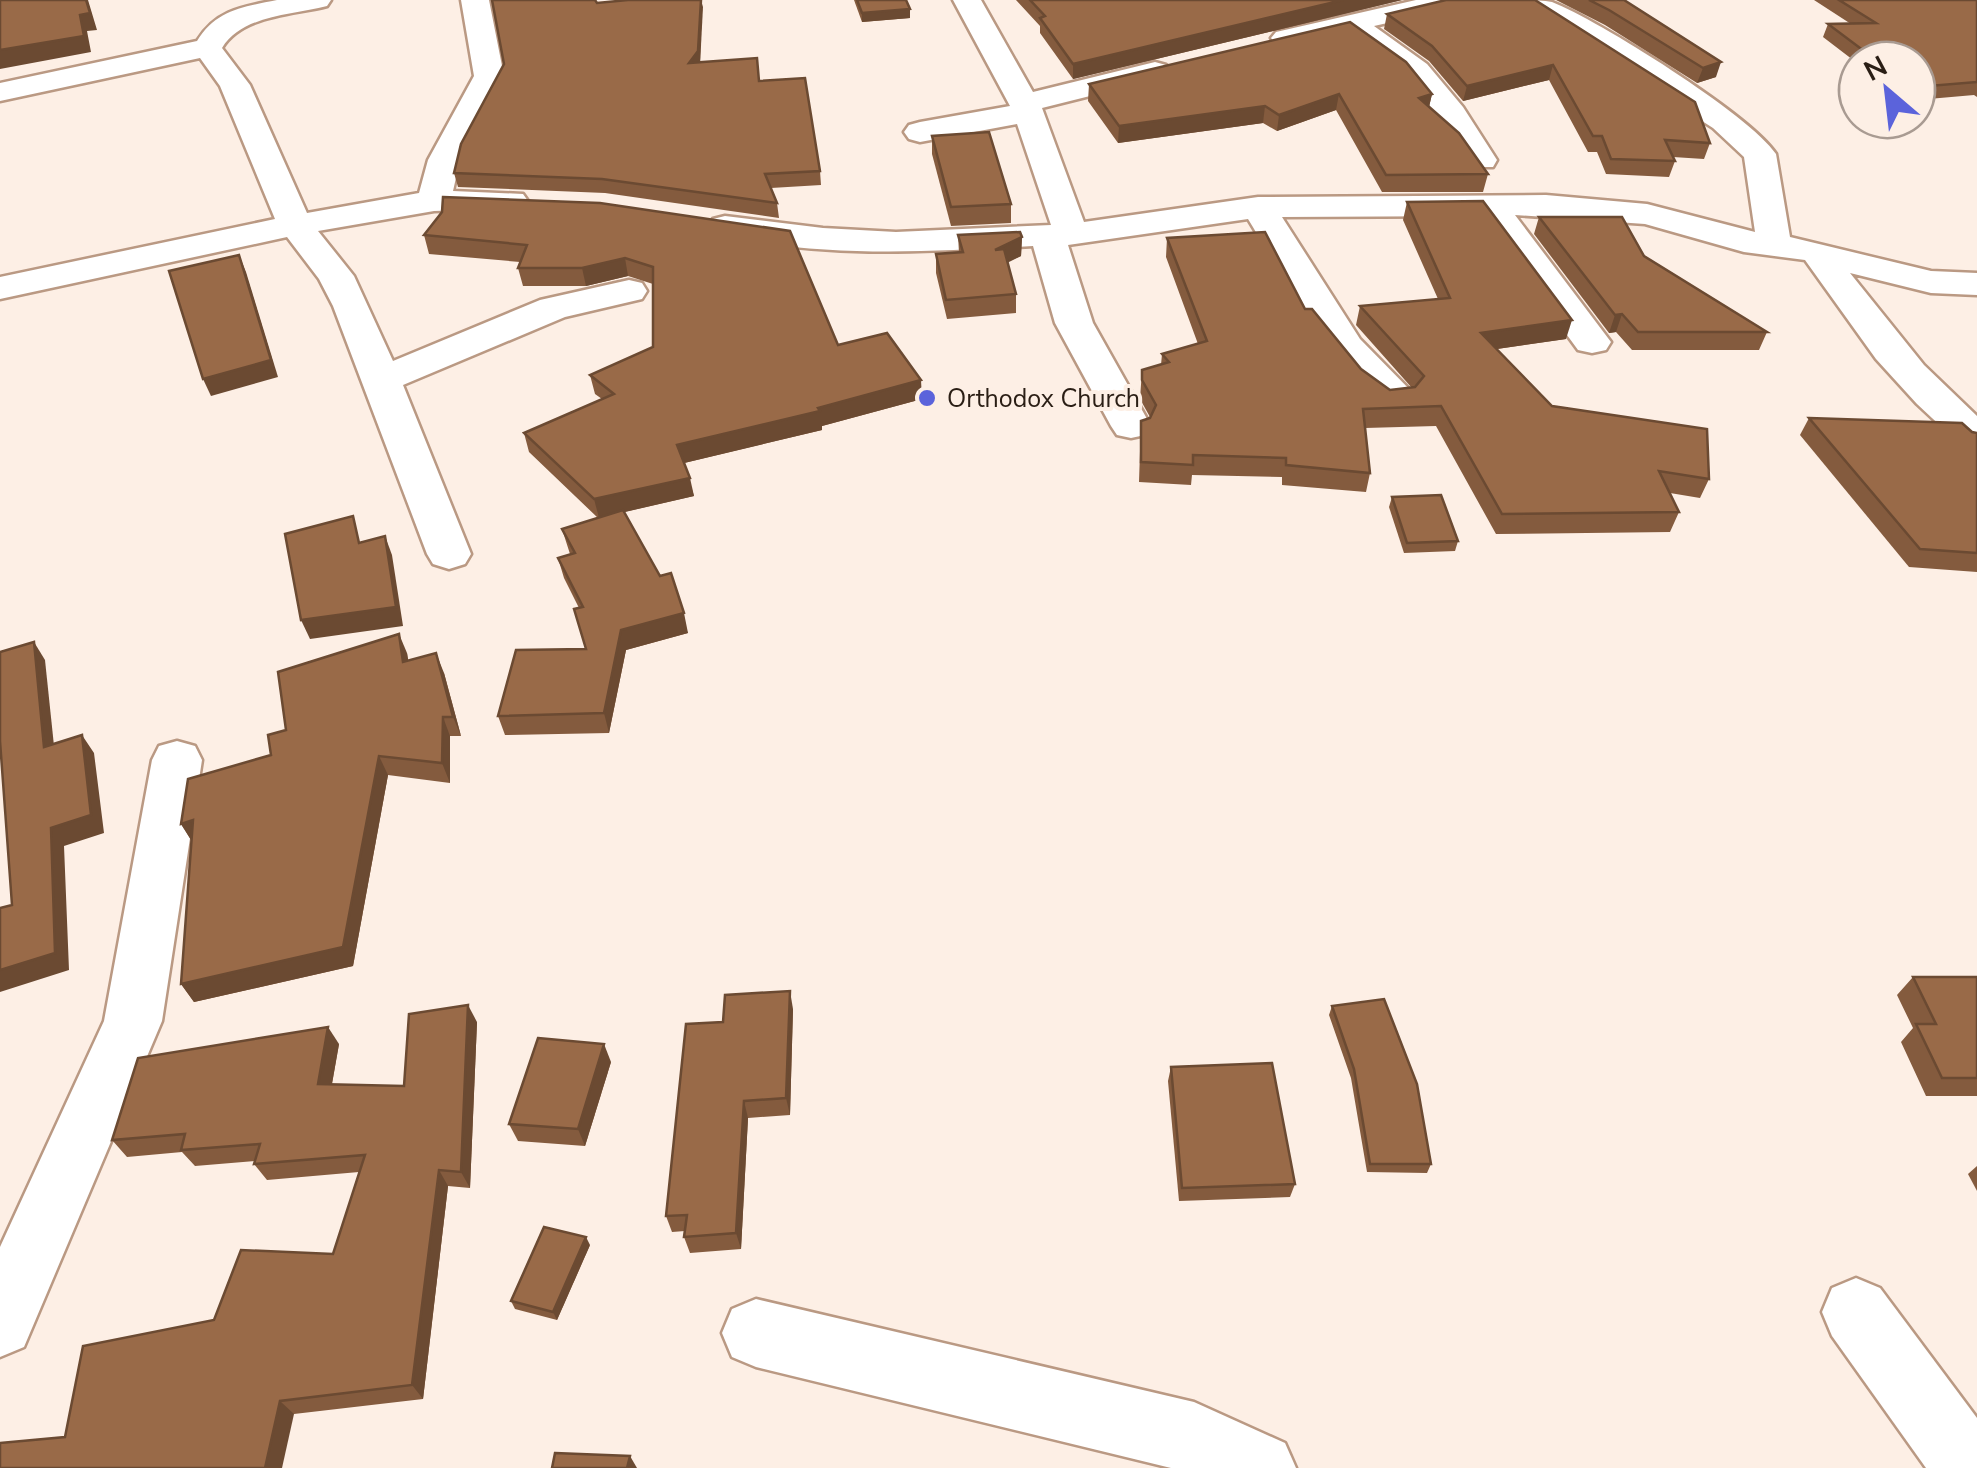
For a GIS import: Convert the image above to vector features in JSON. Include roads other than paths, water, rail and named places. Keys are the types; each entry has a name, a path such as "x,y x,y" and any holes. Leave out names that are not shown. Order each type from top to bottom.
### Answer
{"street":[{"path":"205,0 214,37 295,225 336,276 352,306 449,554"},
{"path":"0,92 214,37 252,14 317,0"},
{"path":"434,201 444,160 489,76 476,0"},
{"path":"967,0 1026,108 1052,172 1074,323 1130,426"},
{"path":"1262,44 1453,0"},
{"path":"1527,0 1592,35 1724,121 1760,154 1774,244"},
{"path":"1352,23 1416,70 1452,114 1481,160"},
{"path":"920,132 1026,108 1176,66"},
{"path":"0,288 295,225 434,201 551,204"},
{"path":"700,222 824,239 896,243 1060,235 1258,207 1546,205 1648,214 1691,229 1817,251 1883,272 1931,282 1977,284"},
{"path":"1490,206 1592,342"},
{"path":"1258,207 1346,346 1395,396"},
{"path":"1817,251 1867,326 1908,376 1977,437"},
{"path":"379,382 554,308 628,292"},
{"path":"0,1323 18,1242 132,1021 177,760"},
{"path":"1856,1312 1970,1468"},
{"path":"756,1333 1194,1438 1260,1468"}],"place":[{"name":"Orthodox Church","path":"927,398"}]}
